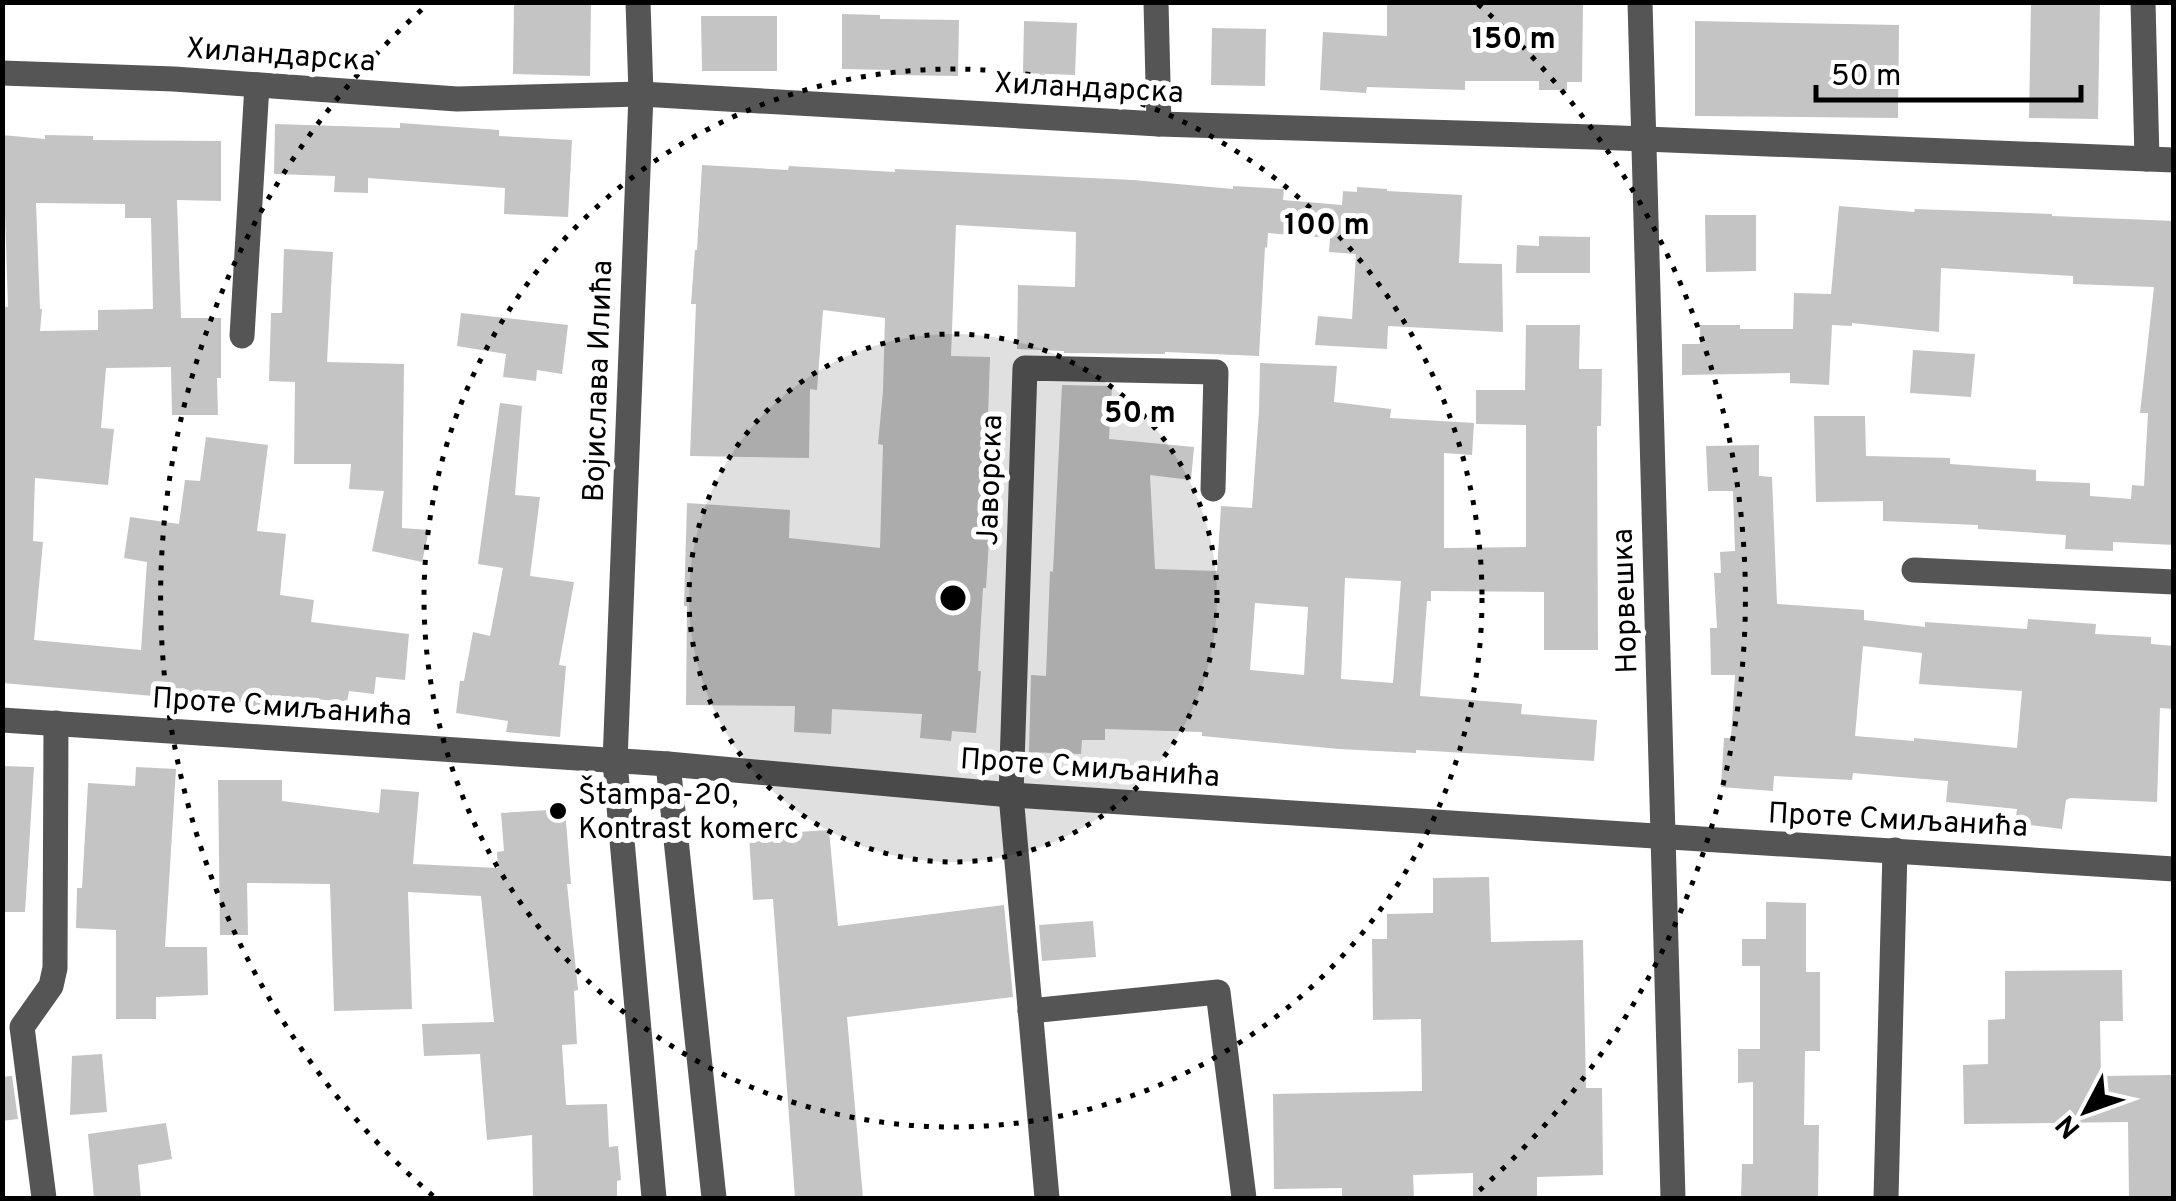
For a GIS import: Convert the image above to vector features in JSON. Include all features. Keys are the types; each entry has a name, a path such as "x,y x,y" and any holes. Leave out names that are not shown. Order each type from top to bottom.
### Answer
{"street":[{"name":"Војислава Илића","path":"638,2 641,94 614,762 654,1198"},
{"path":"1156,2 1159,124"},
{"name":"Норвешка","path":"1640,2 1673,1198"},
{"path":"2142,2 2147,159"},
{"name":"Хиландарска","path":"2,73 174,79 456,100 641,94 1159,124 2174,160"},
{"path":"242,336 257,85"},
{"name":"Јаворска","path":"1047,1198 1012,795 1025,368 1216,372 1213,488"},
{"path":"1914,570 2174,582"},
{"name":"Проте Смиљанића","path":"2,720 668,764 1012,795 2174,870"},
{"path":"44,1198 12,1028 51,986 56,968 56,723"},
{"path":"668,764 714,1198"},
{"path":"1886,1198 1895,850"},
{"path":"1030,1011 1218,992 1244,1198"}],"building":[{"path":"514,2 591,2 590,76 513,74"},
{"path":"1387,2 1583,2 1582,82 1567,82 1567,90 1539,90 1539,81 1465,81 1465,90 1320,90 1323,32 1387,36"},
{"path":"2031,2 2100,2 2098,119 2029,118"},
{"path":"842,14 880,15 880,19 959,20 958,76 842,69"},
{"path":"701,16 777,16 777,71 702,71"},
{"path":"1024,21 1077,23 1075,75 1023,73"},
{"path":"1695,21 1899,25 1898,118 1695,116"},
{"path":"1212,28 1266,29 1265,86 1211,85"},
{"path":"400,123 499,130 499,136 572,140 568,217 504,214 505,188 368,178 368,193 334,192 335,176 274,174 275,124 400,128"},
{"path":"2,135 221,141 221,201 177,200 181,318 221,318 218,415 172,415 171,367 106,368 101,428 114,429 108,485 35,478 33,541 43,542 34,640 141,650 147,562 124,558 130,517 179,524 185,480 200,481 206,437 268,445 257,531 286,534 280,595 314,600 311,622 409,634 405,680 376,677 374,694 349,691 347,702 272,695 269,714 243,711 244,703 2,683 2,306 8,307","holes":["36,203 125,204 125,218 151,218 153,309 98,310 98,330 40,331"]},
{"path":"702,165 788,170 789,166 895,169 1284,189 1283,200 1342,205 1343,191 1357,192 1357,187 1462,195 1459,263 1502,264 1503,332 1388,326 1387,349 1315,345 1318,316 1352,319 1356,254 1329,252 1330,238 1268,233 1259,356 1017,349 1018,285 1075,287 1076,232 956,225 951,356 990,357 984,538 989,539 976,733 952,731 951,741 920,738 922,714 832,709 831,734 794,732 795,706 686,705 687,503 790,510 789,538 880,548 883,445 878,444 885,318 823,310 817,390 810,389 809,458 690,456 696,304 691,304"},
{"path":"1839,206 2174,221 2174,545 2113,542 2113,551 2065,549 2066,535 1978,529 1978,525 1883,521 1883,501 1816,502 1814,416 1865,416 1866,456 1950,458 1950,464 2036,470 2036,481 2090,483 2090,496 2131,499 2132,485 2144,486 2148,413 2140,413 2154,287 2073,284 2073,276 1941,268 1939,332 1852,323 1832,325 1829,385 1790,383 1790,373 1682,375 1682,344 1700,344 1700,325 1793,329 1794,293 1831,294"},
{"path":"1705,215 1756,215 1756,271 1706,272"},
{"path":"1539,236 1590,237 1590,273 1516,273 1517,245 1539,246"},
{"path":"284,249 333,252 327,362 404,364 402,528 429,530 422,562 372,551 384,491 349,489 351,464 294,464 295,382 269,381 271,313 282,313"},
{"path":"461,313 568,325 562,374 537,370 536,381 503,377 506,354 457,346"},
{"path":"1526,325 1580,325 1579,369 1602,369 1601,426 1597,426 1598,650 1544,650 1544,592 1431,591 1420,696 1522,704 1521,714 1597,720 1594,761 1339,749 1202,736 1202,732 1105,729 1105,740 1082,740 1081,754 1029,752 1031,675 1046,676 1062,385 1112,386 1109,439 1194,447 1191,480 1150,475 1155,569 1217,571 1221,506 1252,508 1260,363 1337,366 1334,402 1391,409 1390,418 1474,423 1472,455 1444,453 1444,548 1526,547 1526,425 1476,424 1476,390 1525,390","holes":["1345,578 1401,581 1393,683 1341,679","1255,603 1308,607 1304,675 1250,670"]},
{"path":"1913,350 1975,354 1971,397 1910,393"},
{"path":"500,403 522,406 515,495 540,497 530,576 574,582 559,665 566,666 560,737 506,732 508,721 456,713 473,632 490,636 503,568 478,564"},
{"path":"1759,445 1759,476 1772,477 1777,604 1864,610 1864,620 1925,627 1925,622 2027,629 2028,619 2096,624 2095,634 2151,637 2151,644 2174,646 2174,709 2160,708 2157,802 2070,798 2066,800 2062,829 2015,823 2017,809 1946,802 1948,781 1853,773 1852,780 1774,776 1773,791 1721,787 1724,738 1731,738 1735,675 1711,675 1710,628 1717,628 1714,573 1721,573 1720,552 1735,551 1733,491 1708,491 1706,446","holes":["1863,646 1922,653 1919,684 2022,691 2017,748 1855,736"]},
{"path":"2,766 34,767 25,912 2,912"},
{"path":"136,767 176,769 165,947 207,947 208,995 156,997 156,1019 116,1019 116,930 76,928 77,888 82,888 88,783 135,786"},
{"path":"218,780 282,780 282,801 379,813 381,789 419,792 413,864 498,868 497,852 504,851 501,813 565,809 571,884 567,884 578,990 574,991 577,1044 562,1045 566,1105 607,1104 609,1147 618,1146 621,1180 617,1181 617,1198 533,1198 532,1135 487,1140 480,1054 424,1056 422,1024 494,1022 481,896 408,892 412,1009 334,1011 330,884 247,883 248,935 220,935"},
{"path":"829,830 838,926 1004,905 1013,997 847,1017 863,1198 795,1198 773,899 753,900 749,835"},
{"path":"1489,877 1491,942 1583,940 1586,1088 1602,1088 1603,1175 1537,1177 1537,1198 1473,1198 1473,1173 1413,1175 1414,1198 1342,1198 1342,1188 1274,1189 1273,1094 1422,1091 1421,1019 1373,1020 1372,939 1387,939 1387,914 1433,913 1433,878"},
{"path":"1766,902 1806,903 1806,972 1820,972 1820,1051 1805,1051 1804,1125 1819,1125 1818,1198 1741,1198 1742,1164 1753,1164 1753,1082 1738,1083 1738,1049 1760,1049 1760,966 1742,966 1742,939 1766,939"},
{"path":"1093,921 1096,957 1042,961 1039,925"},
{"path":"2122,970 2123,1021 2100,1021 2101,1076 2174,1075 2174,1198 2129,1198 2128,1122 1964,1124 1963,1065 1988,1064 1988,1020 2005,1019 2005,971"},
{"path":"102,1054 107,1112 70,1115 72,1056"},
{"path":"12,1076 18,1119 2,1121 2,1077"},
{"path":"166,1123 172,1159 138,1165 141,1198 94,1198 88,1134"}],"place":[{"name":"Štampa-20, Kontrast komerc","path":"558,811"}]}
